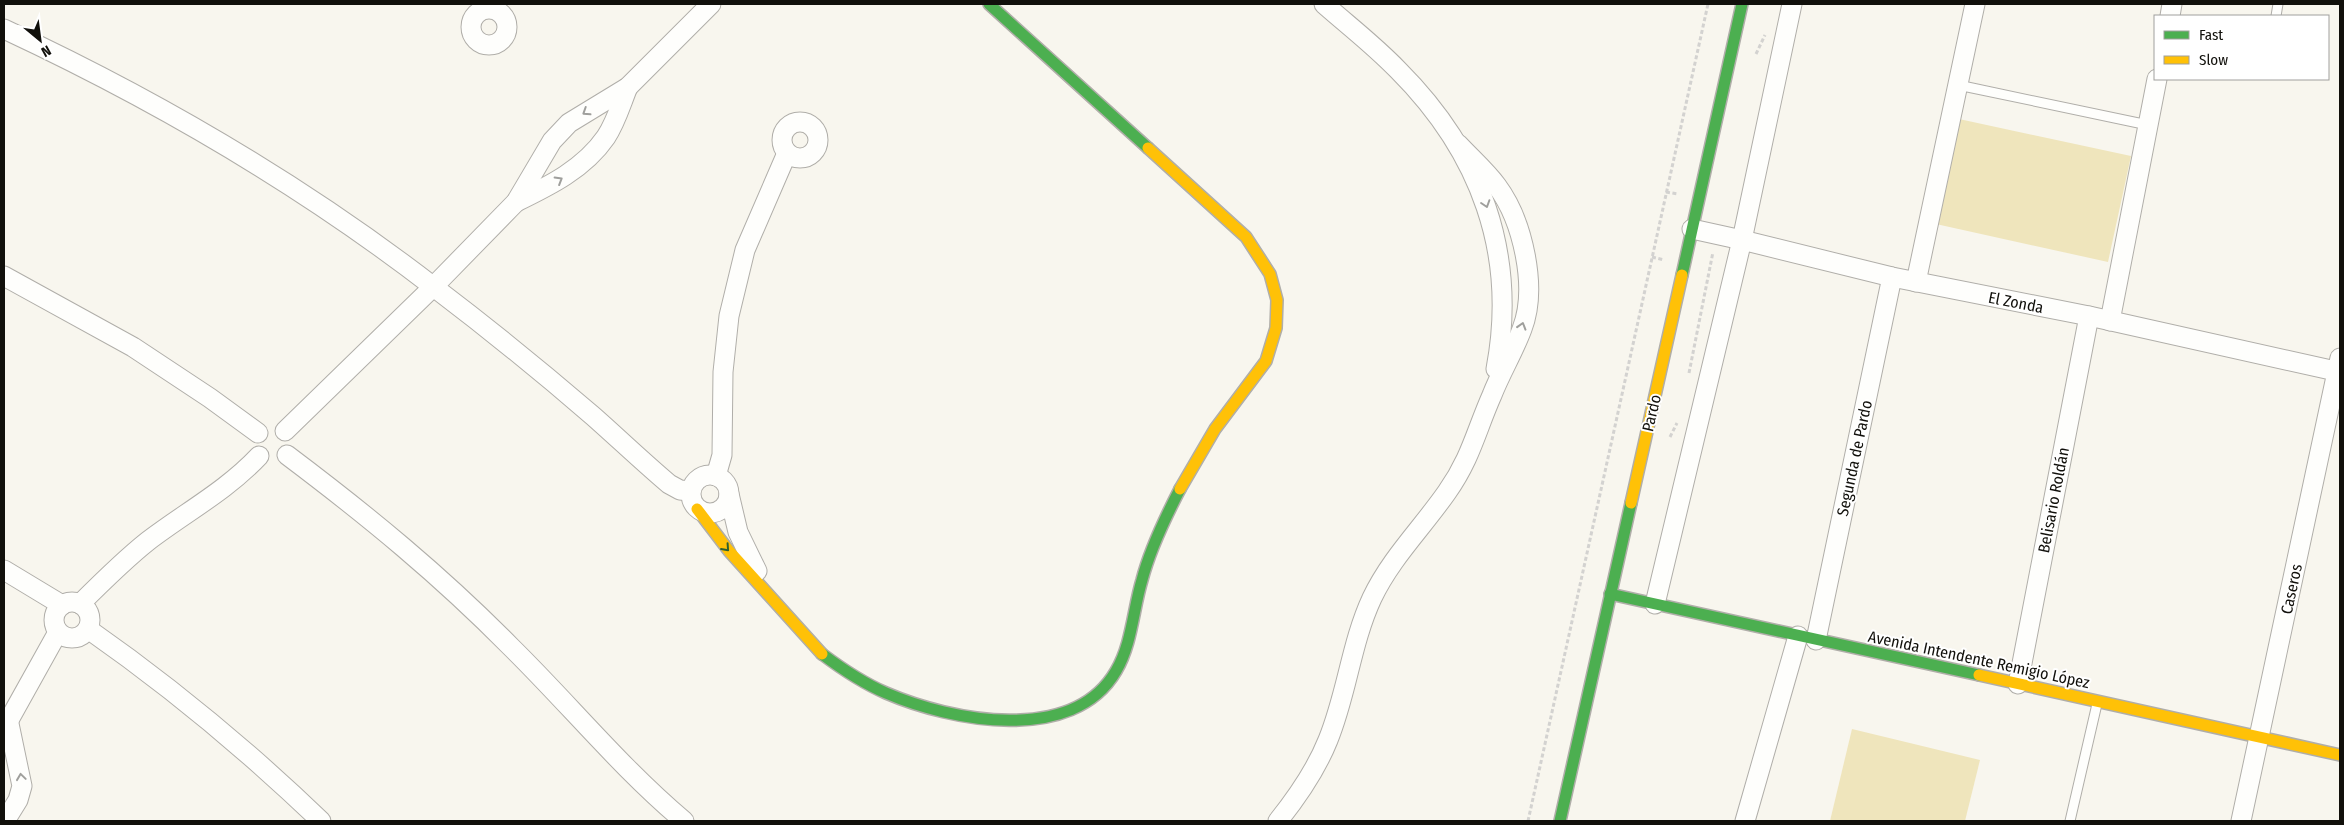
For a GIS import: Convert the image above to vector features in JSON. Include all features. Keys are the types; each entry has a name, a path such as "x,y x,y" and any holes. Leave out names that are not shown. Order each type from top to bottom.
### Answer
{"street":[{"path":"286,431 434,287 516,202 552,141 569,123 628,87 711,4"},
{"path":"772,598 742,540 725,481 716,476 706,475 700,478 694,482 690,491 692,501 711,531 805,637 823,654 862,680 908,701 950,712 991,719 1038,718 1057,715 1078,708 1097,696 1109,684 1121,663 1129,640 1142,579 1174,502 1208,440 1268,359 1277,325 1278,302 1275,282 1257,250 1246,237 989,4"},
{"path":"1278,821 1316,767 1328,739 1360,628 1372,597 1394,561 1447,493 1464,467 1476,441 1489,402 1523,328 1527,306 1528,274 1523,242 1509,206 1497,186 1458,144 1420,94 1397,69 1324,4"},
{"name":"Pardo","path":"1560,821 1742,4"},
{"path":"1655,604 1742,240 1792,4"},
{"path":"1916,282 1975,4"},
{"path":"4,29 146,100 221,143 325,208 434,287 526,359 669,484 680,490 690,491"},
{"path":"2110,321 2157,80"},
{"path":"516,202 558,182 572,172 595,149 612,127 628,87"},
{"path":"1458,144 1479,184 1494,229 1500,266 1502,312 1500,348 1489,402"},
{"path":"716,476 722,455 723,372 729,316 745,250 787,153"},
{"name":"El Zonda","path":"1692,230 1742,240 1892,277 2339,367"},
{"path":"1500,266 1526,262"},
{"path":"4,276 133,347 196,388 258,433"},
{"name":"Segunda de Pardo","path":"1745,821 1807,638 1892,277"},
{"name":"Belisario Roldán","path":"2018,684 2089,316"},
{"name":"Caseros","path":"2241,821 2339,367"},
{"path":"275,426 286,431 291,442 287,455 275,463 269,463 259,456 254,445 258,433 263,429 275,426"},
{"path":"287,455 379,525 458,594 538,674 645,788 684,821"},
{"path":"4,570 71,604 88,612 90,623 88,629 85,633 74,639 63,636 58,632 54,621 54,614 71,604 148,541 233,482 259,456"},
{"path":"697,509 707,514 720,511 725,506 729,494"},
{"name":"Avenida Intendente Remigio López","path":"1610,594 2340,755"},
{"path":"88,629 136,662 238,743 321,821"},
{"path":"5,821 18,800 22,786 5,723 58,632"}],"lane":[{"path":"1958,85 2148,125"},
{"path":"2070,821 2097,702"}],"path":[{"path":"1528,821 1708,4"}],"shaded area":[{"path":"1959,119 2131,156 2108,262 1936,224"},
{"path":"1852,729 1980,760 1965,821 1830,821"}],"traffic: fast":[{"path":"989,4 1148,148"},
{"path":"1682,275 1742,4"},
{"path":"822,654 877,689 943,712 976,718 1009,720 1041,718 1071,710 1096,694 1116,671 1121,661 1126,650 1145,568 1163,522 1180,489"},
{"path":"1560,821 1631,503"},
{"path":"1610,594 1979,675"}],"traffic: slow":[{"path":"1148,148 1246,237 1270,274 1277,300 1276,328 1266,361 1215,429 1180,489"},
{"path":"1631,503 1682,275"},
{"path":"697,509 729,551 822,654"},
{"path":"1979,675 2340,755"}]}
